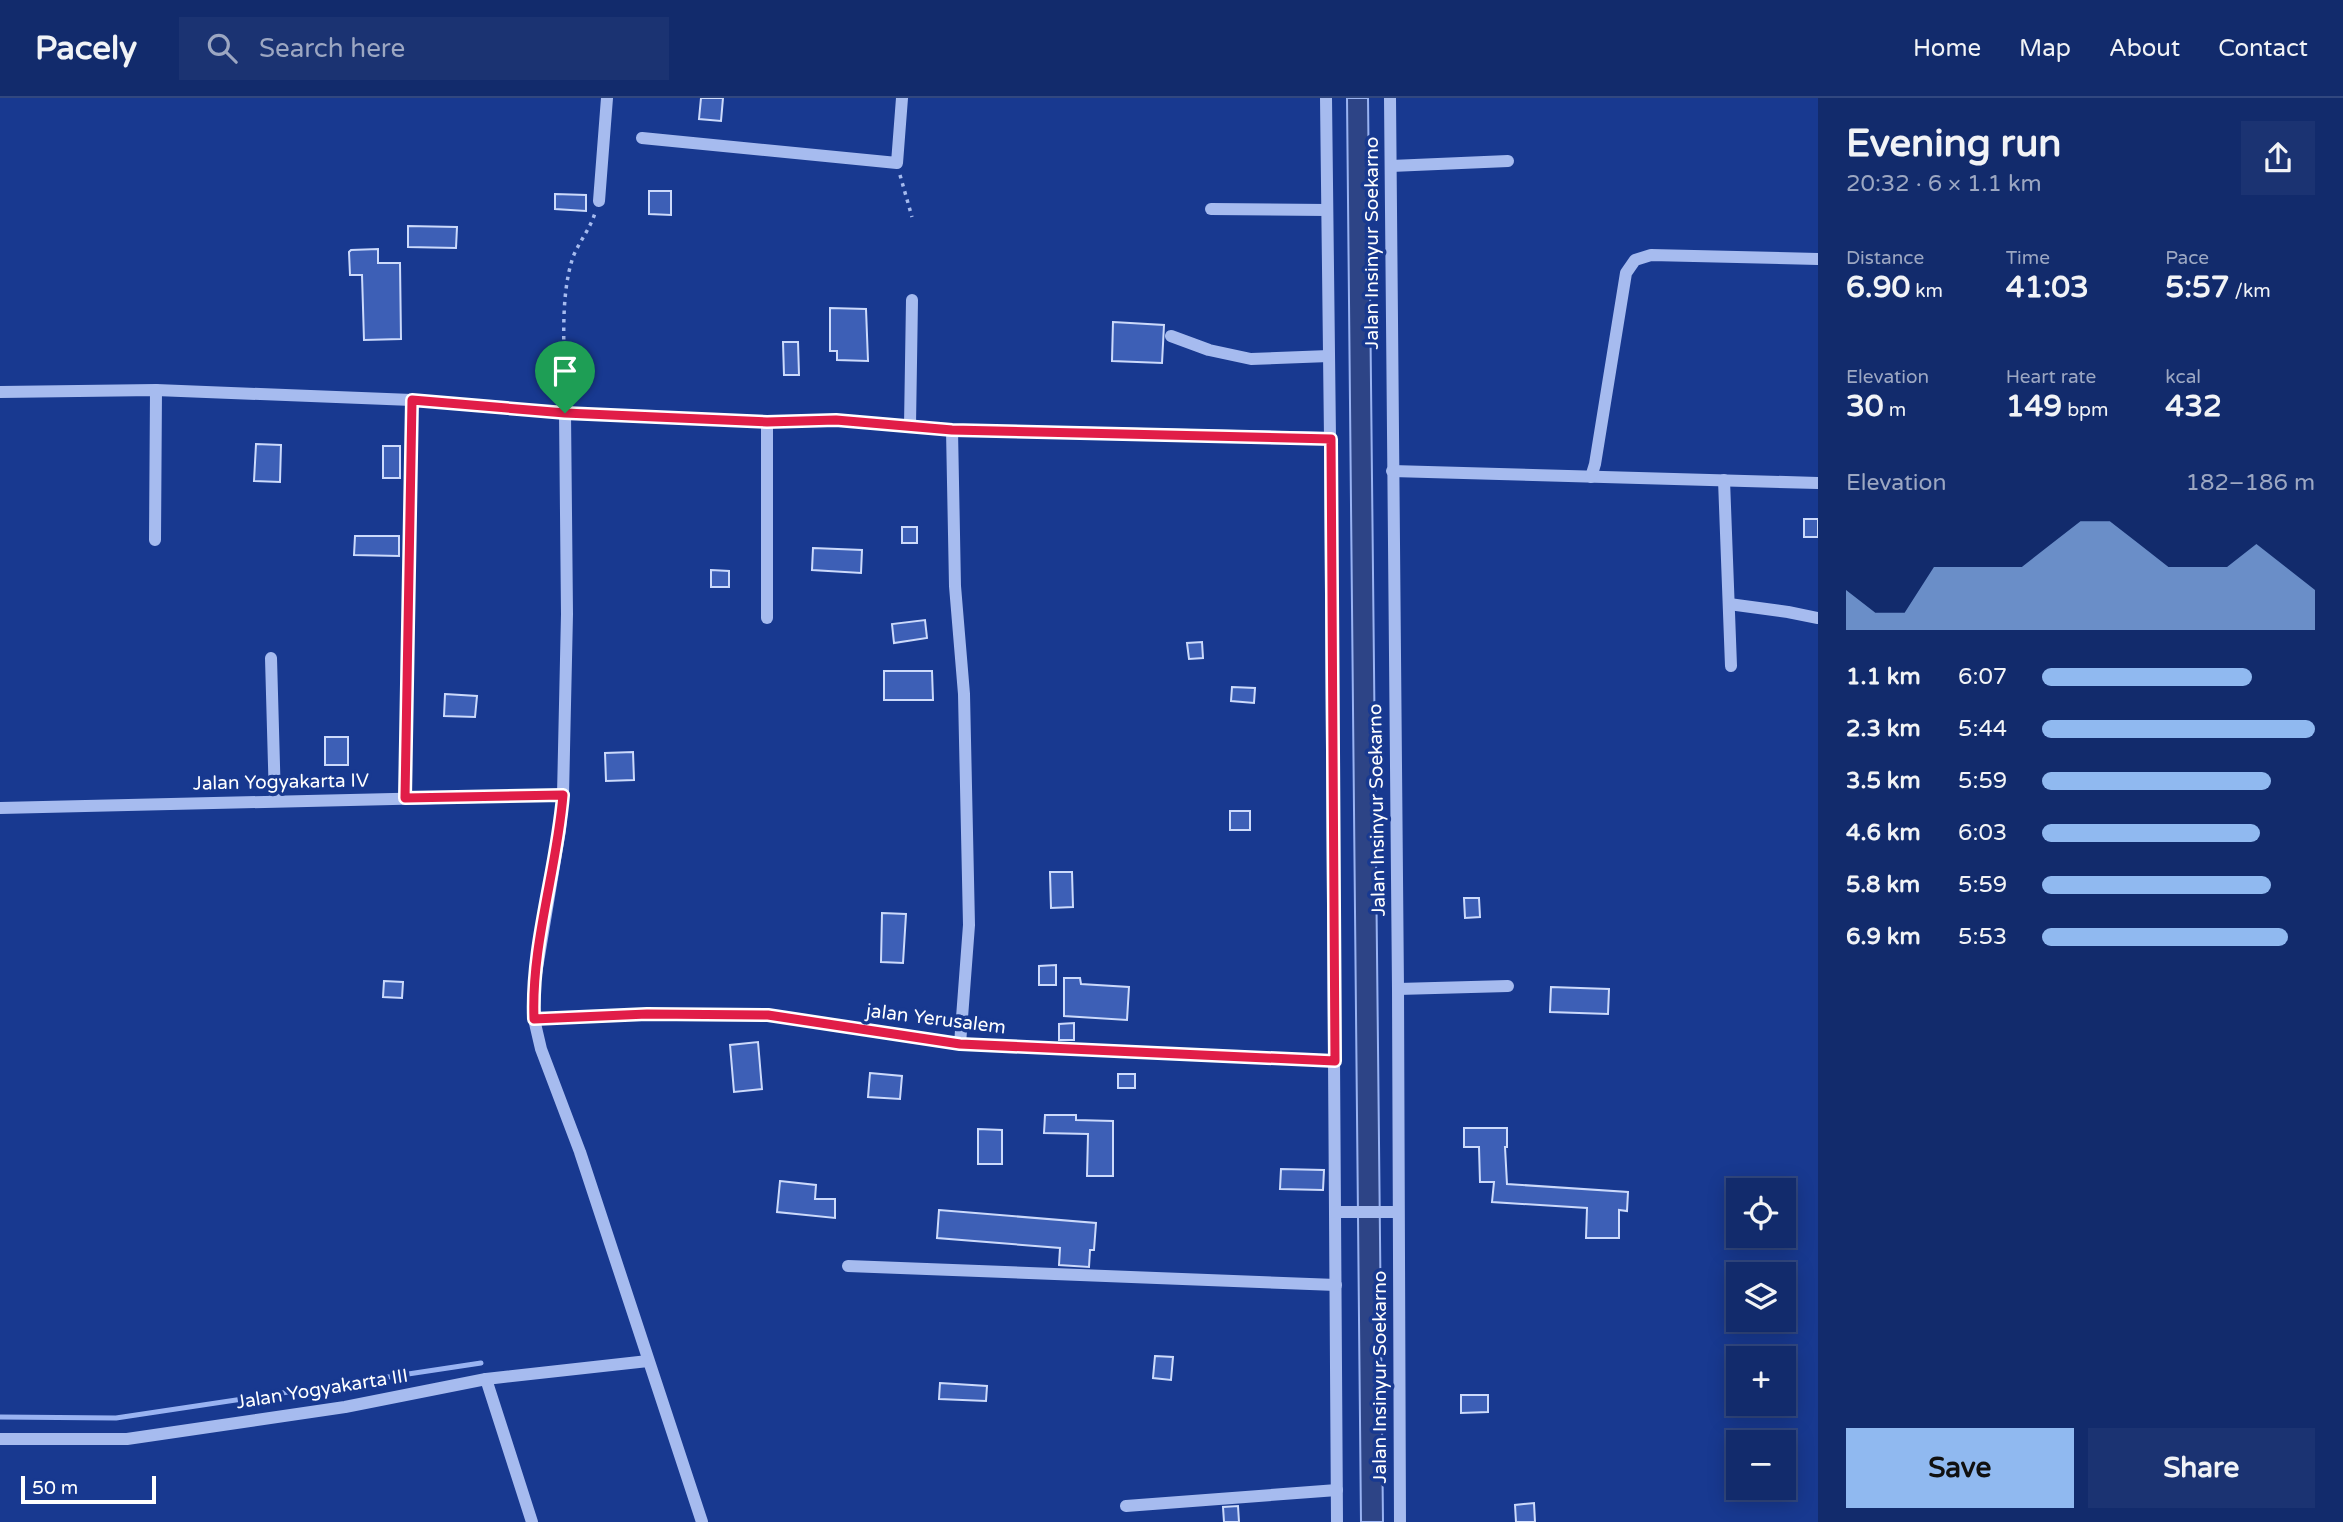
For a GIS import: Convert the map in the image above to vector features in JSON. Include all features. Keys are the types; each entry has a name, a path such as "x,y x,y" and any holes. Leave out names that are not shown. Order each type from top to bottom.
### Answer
{"street":[{"path":"599,201 607,98"},
{"path":"642,138 897,163 902,98"},
{"path":"1326,98 1331,439 1337,1522"},
{"name":"Jalan Insinyur Soekarno","path":"1390,98 1400,1522"},
{"path":"1391,166 1508,161"},
{"path":"1211,209 1327,209"},
{"path":"1591,477 1619,303 1626,273 1635,260 1651,255 1818,259"},
{"path":"910,425 912,300"},
{"path":"1171,336 1209,350 1251,359 1329,356"},
{"path":"0,392 156,390 412,400 565,413 767,422 836,420 952,430 1331,439"},
{"path":"155,540 156,390"},
{"path":"405,798 412,400"},
{"path":"565,413 567,614 563,795 560,830 534,985 534,1019 541,1049 580,1152 702,1522"},
{"path":"767,422 767,618"},
{"path":"952,430 955,586 964,694 969,912 960,1044"},
{"path":"1392,471 1818,483"},
{"path":"1724,481 1731,666"},
{"path":"1729,604 1788,611 1818,618"},
{"path":"271,658 275,801"},
{"name":"Jalan Yogyakarta IV","path":"0,808 563,795"},
{"path":"1398,989 1508,986"},
{"name":"jalan Yerusalem","path":"534,1019 647,1014 768,1015 960,1044 1335,1061"},
{"path":"1336,1212 1398,1212"},
{"path":"848,1266 1336,1285"},
{"name":"Jalan Yogyakarta III","path":"0,1439 128,1438 345,1407 486,1380 648,1361"},
{"path":"486,1380 532,1522"},
{"path":"1126,1506 1337,1490"}],"path":[{"path":"897,163 912,217"},
{"path":"565,413 565,301 573,257 590,229 599,201"}],"water":[{"path":"1347,98 1368,98 1383,1522 1361,1522"}],"building":[{"path":"701,98 723,98 721,121 699,119"},
{"path":"649,191 671,191 671,215 649,214"},
{"path":"555,194 586,195 586,211 555,209"},
{"path":"408,226 457,227 456,248 408,247"},
{"path":"378,249 378,263 400,263 401,339 364,340 362,275 350,275 349,252"},
{"path":"830,308 866,309 868,361 837,360 837,351 830,351"},
{"path":"1113,322 1164,325 1162,363 1112,361"},
{"path":"783,342 798,342 799,375 784,375"},
{"path":"256,444 281,445 280,482 254,481"},
{"path":"383,446 400,446 400,478 383,478"},
{"path":"1804,519 1818,519 1818,537 1804,537"},
{"path":"902,527 917,527 917,543 902,543"},
{"path":"355,536 399,536 399,556 354,555"},
{"path":"813,548 862,550 861,573 812,570"},
{"path":"711,570 729,571 729,587 711,587"},
{"path":"925,620 927,638 894,643 892,624"},
{"path":"1202,642 1203,658 1189,659 1187,643"},
{"path":"884,671 932,671 933,700 884,700"},
{"path":"1232,687 1255,688 1254,703 1231,701"},
{"path":"445,694 477,696 475,717 444,716"},
{"path":"325,737 348,737 348,765 325,765"},
{"path":"633,752 634,780 606,781 605,753"},
{"path":"1230,811 1250,811 1250,830 1230,830"},
{"path":"1050,872 1072,872 1073,907 1051,908"},
{"path":"1464,898 1479,898 1480,917 1465,918"},
{"path":"882,913 906,914 903,963 881,962"},
{"path":"1056,965 1056,985 1039,985 1039,966"},
{"path":"1064,978 1080,978 1081,984 1129,987 1127,1020 1064,1016"},
{"path":"384,981 403,982 402,998 383,997"},
{"path":"1551,987 1609,989 1608,1014 1550,1012"},
{"path":"1074,1023 1074,1040 1059,1040 1059,1024"},
{"path":"758,1042 762,1089 734,1092 730,1045"},
{"path":"870,1073 902,1076 900,1099 868,1097"},
{"path":"1118,1074 1135,1074 1135,1088 1118,1088"},
{"path":"1045,1115 1076,1115 1076,1120 1113,1121 1113,1176 1087,1176 1088,1134 1044,1133"},
{"path":"1464,1128 1507,1128 1507,1184 1628,1192 1627,1211 1619,1210 1619,1238 1586,1238 1587,1208 1492,1202 1494,1182 1480,1182 1479,1147 1464,1147"},
{"path":"978,1129 1002,1130 1002,1164 978,1164"},
{"path":"1281,1169 1324,1170 1323,1190 1280,1189"},
{"path":"780,1181 816,1185 815,1199 835,1199 835,1218 777,1212"},
{"path":"939,1210 1096,1223 1094,1250 1090,1250 1089,1267 1059,1265 1060,1248 937,1238"},
{"path":"1155,1356 1173,1357 1171,1380 1153,1378"},
{"path":"940,1383 987,1386 986,1401 939,1399"},
{"path":"1461,1395 1488,1395 1488,1412 1461,1413"},
{"path":"1534,1503 1535,1522 1516,1522 1515,1505"},
{"path":"1238,1506 1239,1522 1224,1522 1223,1507"}],"waterway":[{"path":"0,1417 116,1418 481,1363"}],"route":[{"path":"412,400 565,413 767,422 836,420 952,430 1331,439 1335,1061 960,1044 754,1014 647,1014 534,1019 534,985 560,830 563,795 405,798 412,400"}]}
